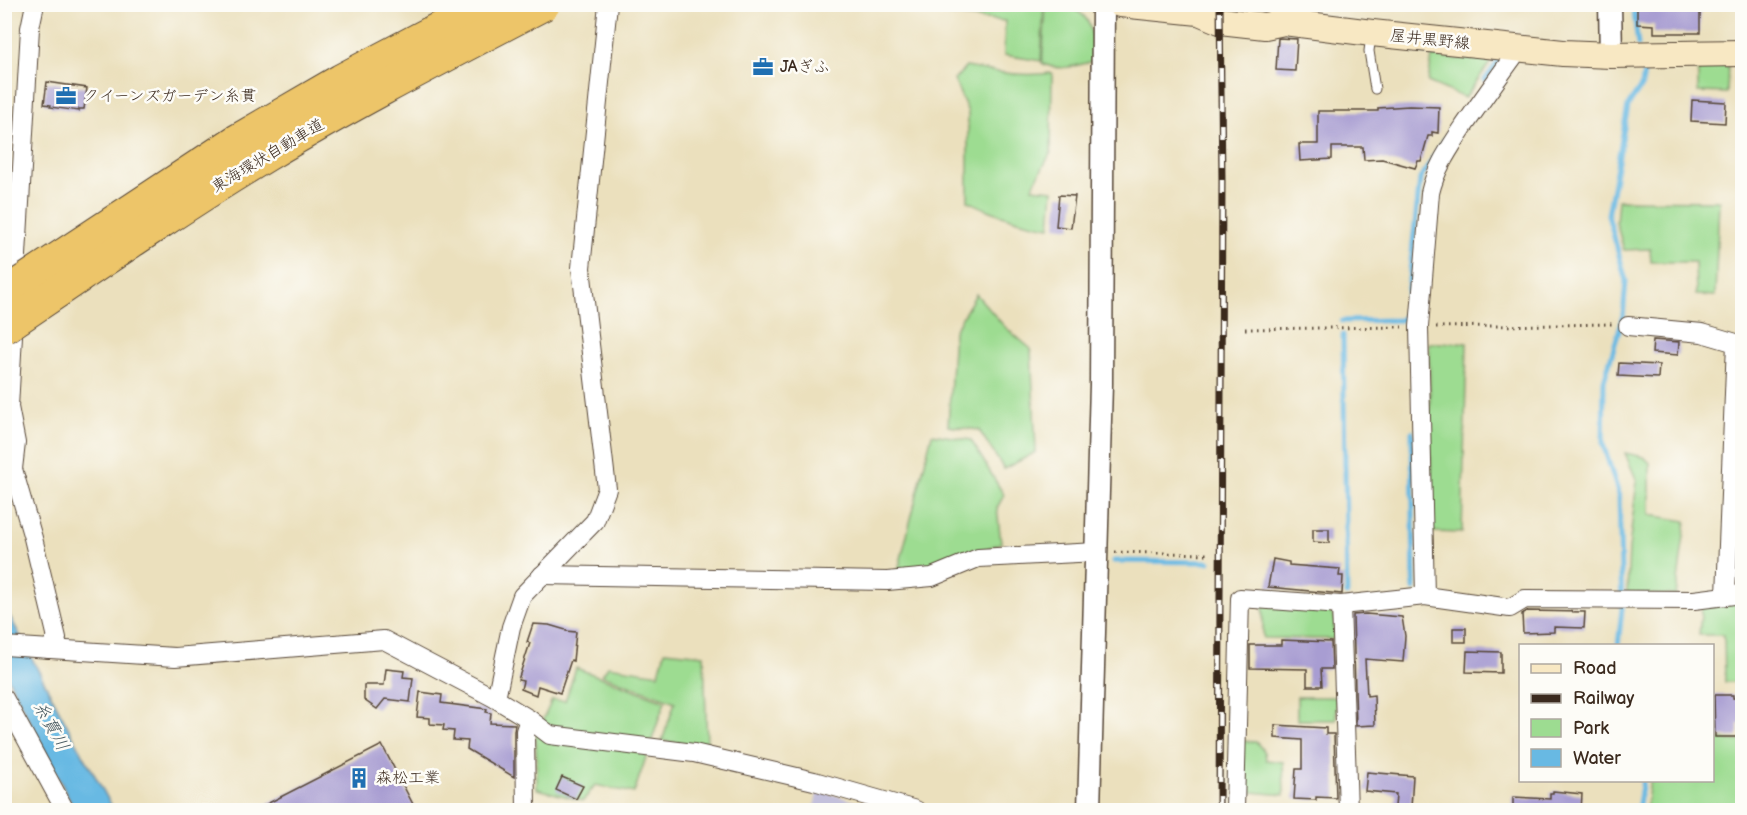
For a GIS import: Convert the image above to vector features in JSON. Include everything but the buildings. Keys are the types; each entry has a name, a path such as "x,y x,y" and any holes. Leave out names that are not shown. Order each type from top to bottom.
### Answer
{"highway":[{"name":"東海環状自動車道","path":"4,294 245,135 341,80 485,4"},
{"name":"東海環状自動車道","path":"4,328 124,246 268,155 408,75 544,4"}],"main road":[{"name":"屋井黒野線","path":"1120,4 1199,12 1220,21 1265,26 1284,22 1317,31 1372,33 1519,49 1611,55 1743,53"}],"street":[{"path":"34,4 30,28 9,407 16,443 14,469 57,638 44,649"},
{"path":"496,699 511,627 522,596 595,521 607,489 580,267 608,4"},
{"path":"1089,810 1101,384 1103,4"},
{"path":"1610,4 1611,55"},
{"path":"1425,596 1419,327 1430,193 1434,176 1443,159 1519,49"},
{"path":"1235,810 1240,598 1341,605 1425,596 1510,608 1525,598 1694,600 1734,594 1739,344 1702,333 1628,326"},
{"path":"542,575 887,581 932,577 978,558 1096,552"},
{"path":"1341,605 1348,810"},
{"path":"4,646 175,657 384,640 496,699 550,735 694,753 916,810"},
{"path":"4,698 65,810"},
{"path":"526,810 525,731 529,719"}],"lane":[{"path":"1372,33 1369,51 1375,89"}],"path":[{"path":"1096,552 1209,554"}],"shaded area":[{"path":"818,790 884,810 813,810"}],"green space":[{"path":"930,5 1044,5 1041,61 1004,55 1005,21 932,13"},
{"path":"1046,5 1072,8 1086,19 1092,36 1093,61 1061,68 1042,63"},
{"path":"1432,57 1491,61 1465,98 1428,82"},
{"path":"1698,63 1728,63 1727,93 1698,92"},
{"path":"966,67 1020,74 1052,73 1051,152 1032,188 1053,190 1050,227 1008,217 968,201 968,112 954,80"},
{"path":"1618,200 1719,201 1715,296 1696,295 1695,262 1651,262 1650,249 1624,250 1616,222"},
{"path":"976,294 1004,326 1031,349 1036,452 1004,469 979,430 948,426 954,331"},
{"path":"1429,343 1467,343 1462,533 1432,532"},
{"path":"932,434 971,440 1004,495 997,508 1001,543 931,571 898,571"},
{"path":"1625,453 1644,457 1650,463 1650,515 1686,521 1676,595 1627,594 1629,549 1637,481"},
{"path":"1742,598 1742,682 1725,682 1724,635 1699,635 1702,603"},
{"path":"1263,604 1328,609 1335,618 1335,639 1263,638"},
{"path":"665,651 704,655 707,746 662,741 675,702 602,675 608,666 659,674"},
{"path":"576,668 665,701 634,793 595,785 583,801 537,789 536,735 552,700 565,701"},
{"path":"1297,697 1336,697 1336,720 1297,720"},
{"path":"1714,739 1742,741 1742,810 1646,810 1650,782 1714,782"},
{"path":"1241,741 1256,742 1265,752 1266,760 1283,762 1284,795 1241,791"}],"water":[{"name":"糸貫川","path":"4,605 114,810 75,810 5,672"}],"waterway":[{"path":"1633,4 1638,45"},
{"path":"1413,50 1440,53"},
{"path":"1485,80 1500,59 1494,58"},
{"path":"1618,644 1622,609 1619,495 1603,444 1604,381 1623,317 1626,281 1608,215 1628,106 1642,85 1645,66 1641,66"},
{"path":"1342,321 1400,320 1405,316 1420,179 1454,125"},
{"path":"1343,335 1347,594"},
{"path":"1412,432 1414,589"},
{"path":"1114,561 1209,562"},
{"path":"1638,810 1643,782"}],"railway":[{"path":"1219,810 1222,181 1220,4"}],"place":[{"name":"JAぎふ","path":"763,67"},
{"name":"クイーンズガーデン糸貫","path":"66,96"},
{"name":"森松工業","path":"359,778"}]}
